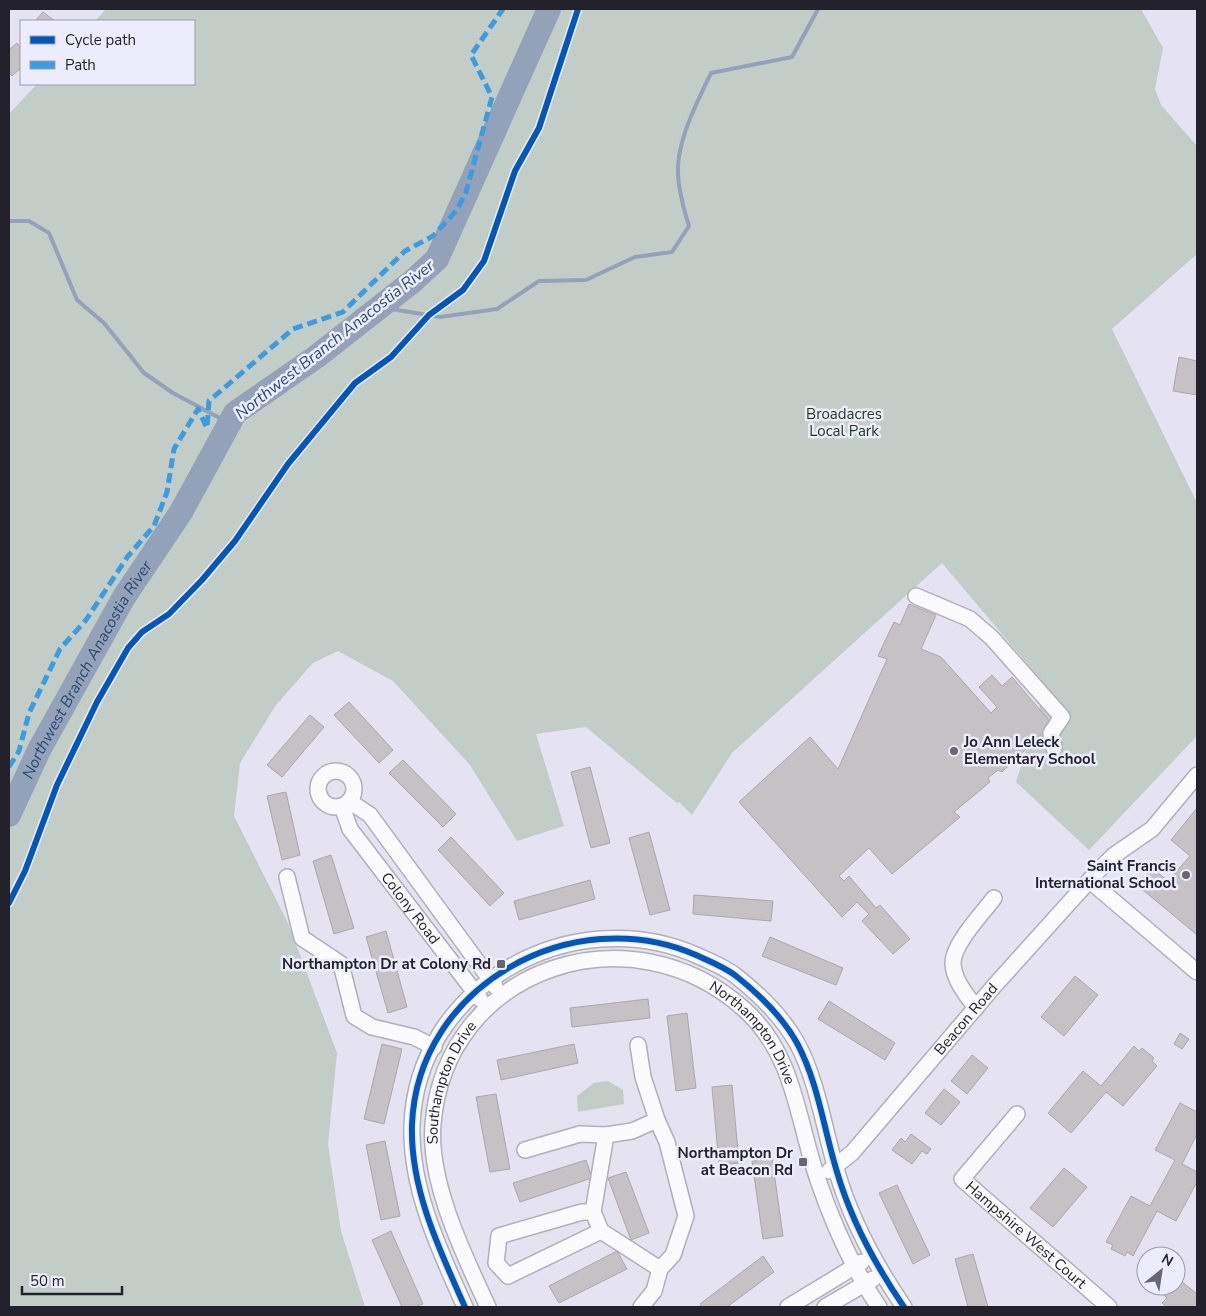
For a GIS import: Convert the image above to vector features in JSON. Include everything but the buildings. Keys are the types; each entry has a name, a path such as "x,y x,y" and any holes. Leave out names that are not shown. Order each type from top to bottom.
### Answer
{"street":[{"path":"916,596 970,620 992,638 1062,717 1051,733 1054,748"},
{"name":"Beacon Road","path":"818,1179 852,1153 976,1008 1090,881 1113,856 1152,829 1197,775"},
{"name":"Colony Road","path":"487,1006 474,992 350,829 346,803 370,815 503,995"},
{"path":"287,877 302,938 341,964 354,1016 372,1027 414,1038 434,1047"},
{"path":"1090,881 1197,972"},
{"path":"976,1008 960,984 953,964 954,945 994,898"},
{"name":"Northampton Drive","path":"474,992 490,979 553,947 579,941 612,937 640,939 676,947 733,974 778,1015 797,1043 808,1069 835,1166 872,1257 904,1307"},
{"path":"660,964 664,944"},
{"name":"Northampton Drive","path":"487,1006 503,995 559,966 612,957 670,966 722,990 763,1028 779,1053 789,1075 818,1179 854,1266 879,1307"},
{"name":"Southampton Drive","path":"465,1307 439,1250 415,1166 412,1124 418,1087 434,1047 448,1021 474,992"},
{"name":"Southampton Drive","path":"487,1006 464,1033 448,1064 437,1092 432,1126 437,1172 458,1243 488,1307"},
{"path":"638,1044 642,1077 667,1142 686,1216 673,1254 660,1269 654,1291 641,1307"},
{"name":"Hampshire West Court","path":"1017,1114 962,1179 1109,1307"},
{"path":"525,1150 580,1134 632,1131 657,1120"},
{"path":"606,1134 593,1212 601,1231 660,1269"},
{"path":"593,1212 582,1212 499,1236 496,1263 508,1276 601,1231"},
{"path":"788,1307 872,1257"},
{"path":"453,1280 496,1263"},
{"path":"825,1307 882,1274"}],"green space":[{"name":"Broadacres Local Park","path":"106,9 1141,9 1163,48 1155,89 1161,105 1197,146 1197,254 1112,329 1197,503 1197,736 1089,850 1016,782 1046,686 942,563 732,753 692,815 679,802 677,803 586,727 536,734 564,826 517,841 470,765 393,681 338,651 313,663 276,705 240,763 234,816 288,923 337,1053 328,1144 341,1231 365,1307 9,1307 9,114 36,85 195,85 195,20 96,20"},
{"path":"608,1081 623,1090 624,1104 578,1112 577,1096 594,1083"}],"waterway":[{"name":"Northwest Branch Anacostia River","path":"9,815 39,750 124,597 181,512 235,413 316,357 413,281 437,259 549,9"},
{"path":"379,307 440,317 497,309 539,281 586,280 635,257 672,252 689,226 679,188 679,154 690,118 711,73 792,57 818,9"},
{"path":"9,221 29,221 49,233 77,300 104,323 144,373 173,393 229,423"}],"marked path":[{"path":"9,767 19,751 29,713 60,649 86,620 128,556 154,526 167,492 174,449 198,409 207,428 209,401 293,329 343,312 405,251 433,236 457,210 466,192 492,97 471,55 503,9"}],"cycle path":[{"path":"9,903 25,871 57,785 97,702 128,648 142,632 169,614 202,580 235,541 288,464 355,383 391,357 429,315 463,290 484,261 515,171 539,128 578,9"},
{"path":"465,1307 428,1219 416,1173 412,1125 421,1075 441,1032 472,995 510,967 553,948 600,939 649,941 696,955 732,973 770,1006 791,1033 804,1058 820,1106 832,1156 849,1208 874,1259 904,1307"}],"place":[{"name":"Jo Ann Leleck Elementary School","path":"954,751"},
{"name":"Saint Francis International School","path":"1186,875"},
{"name":"Northampton Dr at Colony Rd","path":"501,964"},
{"name":"Northampton Dr at Beacon Rd","path":"803,1162"}]}
